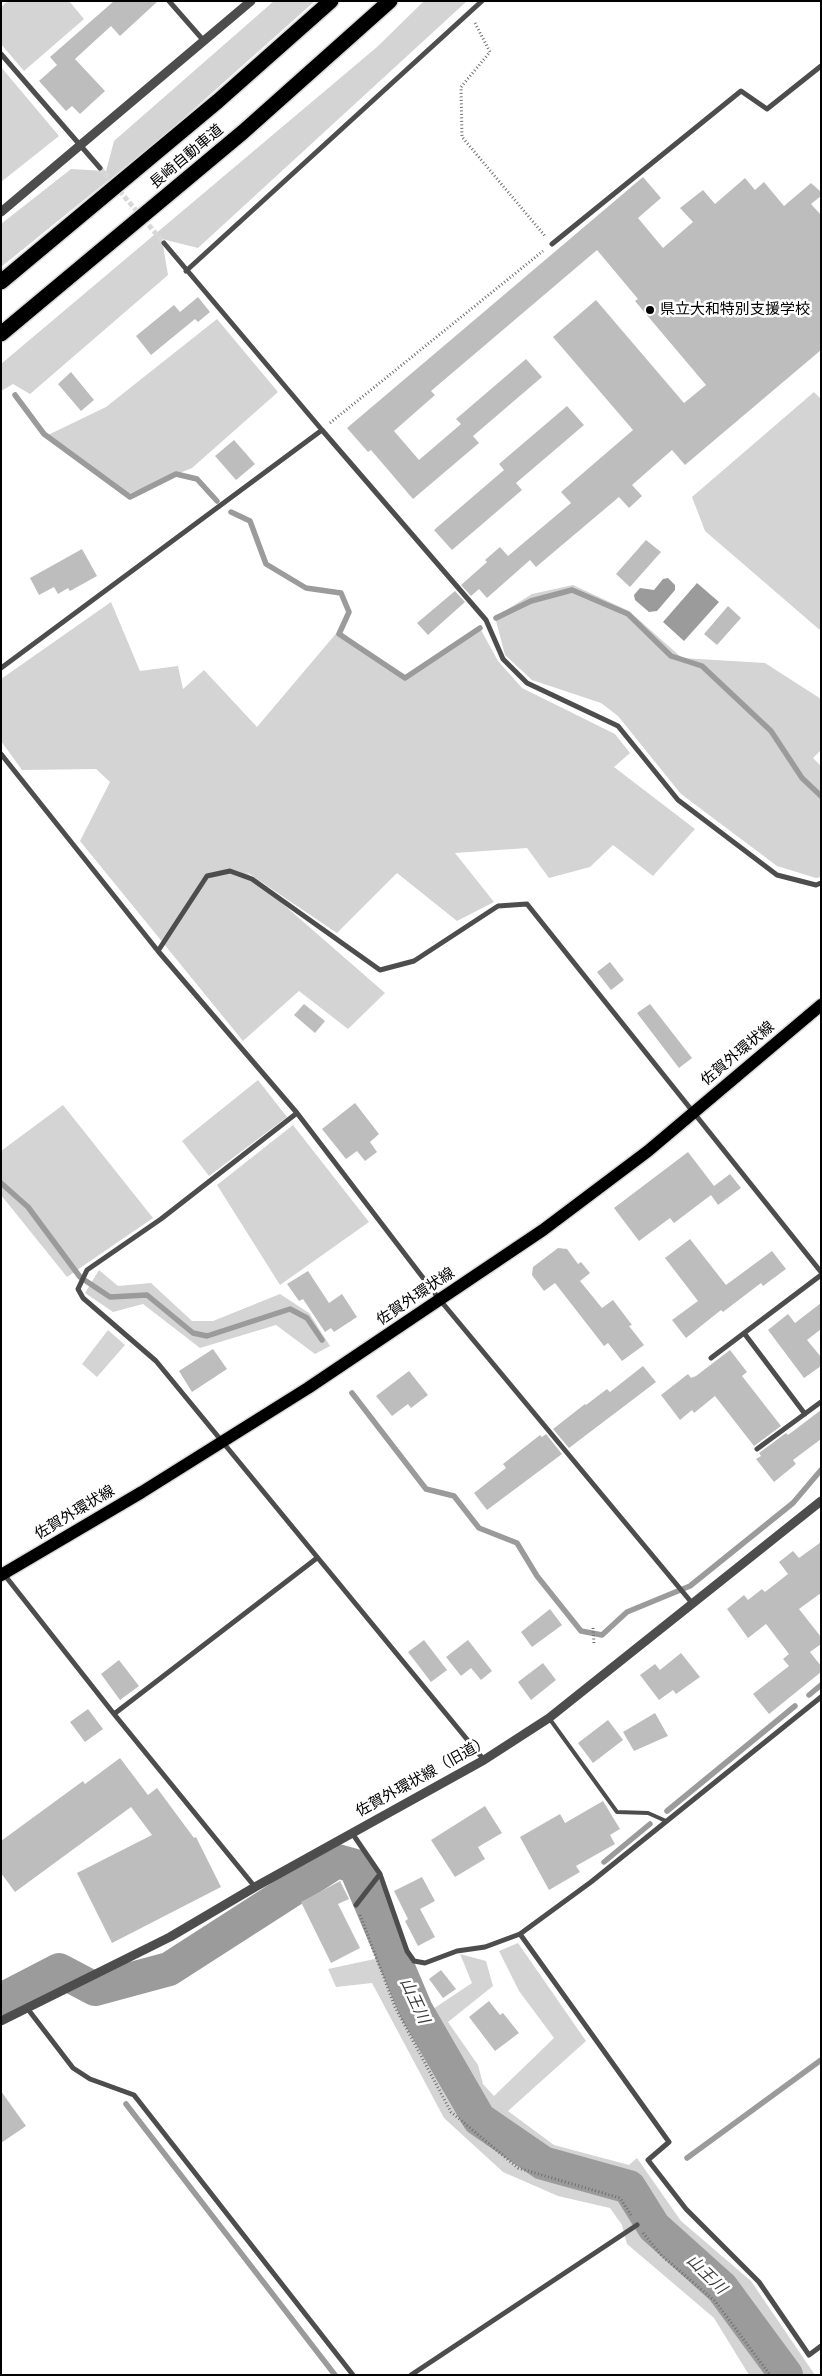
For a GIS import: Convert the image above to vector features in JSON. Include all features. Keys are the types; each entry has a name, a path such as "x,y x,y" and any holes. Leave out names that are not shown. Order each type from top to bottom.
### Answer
{"highway":[{"name":"長崎自動車道","path":"1,282 218,102 331,1"},
{"name":"長崎自動車道","path":"1,334 243,132 390,1"}],"main road":[{"name":"佐賀外環状線","path":"2,1573 222,1442 440,1300 543,1230 648,1151 821,1005"}],"street":[{"path":"169,1 204,42"},
{"path":"1,212 251,1"},
{"path":"186,270 482,1"},
{"path":"1,54 100,168"},
{"path":"552,244 740,90 768,109 821,66"},
{"path":"164,243 486,620 503,659 526,683 618,726 678,800 777,875 816,885 821,884"},
{"path":"1,668 322,430"},
{"path":"1,754 158,951 296,1114 440,1300 692,1603"},
{"path":"158,951 207,876 230,871 252,879 380,970 414,961 498,906 527,904 821,1274 711,1358"},
{"path":"296,1114 161,1219 87,1270 78,1289 83,1298 156,1361 484,1760"},
{"path":"744,1333 805,1414"},
{"path":"757,1449 821,1402"},
{"name":"佐賀外環状線（旧道）","path":"1,2021 170,1937 255,1887 484,1760 549,1718 821,1501"},
{"path":"114,1714 317,1558"},
{"path":"2,1573 255,1887"},
{"path":"352,1833 380,1874 407,1951 414,1961 425,1963 457,1951 485,1947 520,1934 591,1882 821,1697"},
{"path":"356,1904 380,1874"},
{"path":"520,1934 669,2142 648,2160 686,2209 759,2282 808,2355 821,2346"},
{"path":"27,2008 73,2068 90,2079 134,2095 353,2375"},
{"path":"411,2375 637,2225"}],"lane":[{"path":"549,1718 617,1812 648,1813 666,1821"}],"path":[{"path":"322,430 552,244 462,136 461,87 490,52 470,12"},
{"path":"593,1628 594,1644"},
{"path":"356,1904 395,2008 451,2112 518,2168 620,2198 637,2225 662,2256 715,2301 770,2375"}],"shaded area":[{"path":"8,1 69,1 84,19 24,71 1,44 1,7"},
{"path":"274,1 315,1 167,133 1,267 1,224 71,169 106,171 114,141"},
{"path":"424,1 467,1 198,248 162,239 168,275 30,394 13,384 1,391 1,364 377,47"},
{"path":"1,67 59,136 1,182"},
{"path":"217,319 278,392 192,468 128,494 48,435 106,407"},
{"path":"814,392 821,399 821,631 705,531 692,497"},
{"path":"668,578 675,585 675,590 657,611 649,612 635,600 634,595 640,588 654,590 663,579"},
{"path":"697,583 719,602 684,641 663,622"},
{"path":"573,585 629,611 682,658 765,663 821,699 821,750 813,758 821,766 821,877 816,878 777,866 681,794 618,716 601,703 532,680 505,655 495,617 532,594"},
{"path":"111,602 140,671 178,666 183,689 204,670 257,727 339,630 404,679 481,630 498,661 522,688 615,734 630,753 614,767 695,829 653,876 613,845 590,867 549,878 527,848 455,853 494,902 457,921 397,873 337,933 245,871 385,993 348,1029 299,991 243,1041 80,841 110,782 96,769 22,770 1,741 1,679"},
{"path":"258,1080 287,1117 209,1176 182,1141"},
{"path":"63,1105 153,1218 67,1277 1,1195 1,1151"},
{"path":"293,1125 369,1222 280,1285 217,1185"},
{"path":"99,1270 118,1286 151,1283 192,1321 213,1321 280,1294 309,1313 330,1346 315,1354 276,1325 200,1348 143,1304 113,1312 85,1293"},
{"path":"108,1330 125,1345 97,1377 82,1364"},
{"path":"518,1943 586,2041 508,2111 554,2145 629,2165 637,2158 681,2221 751,2281 815,2375 797,2375 738,2290 664,2226 636,2185 550,2159 484,2113 464,2080 430,2011 472,1983 460,1954 486,1961 493,1986 448,2022 478,2065 483,2084 494,2096 554,2038 519,1991 499,1951"},
{"path":"384,1957 441,2082 469,2118 528,2164 621,2191 661,2246 717,2294 771,2364 777,2375 749,2375 714,2318 627,2244 622,2225 610,2208 558,2196 503,2172 444,2118 372,1983 336,1987 328,1969"}],"building":[{"path":"114,1 158,1 120,36 111,26 75,59 105,91 80,114 72,106 66,111 39,81 57,65 50,57"},
{"path":"643,177 661,198 638,218 663,248 693,222 680,208 703,190 715,204 745,178 755,190 764,182 784,206 811,183 821,192 821,196 811,204 821,215 821,350 685,465 672,450 632,485 642,496 629,508 619,497 536,567 530,560 487,598 479,589 471,596 461,585 487,562 485,560 500,547 508,556 571,503 561,492 633,430 553,337 596,300 684,403 706,385 635,301 638,299 597,250 431,391 435,395 394,431 419,460 461,424 456,419 526,359 542,377 473,436 479,443 413,499 371,450 368,452 347,428"},
{"path":"198,297 210,312 198,322 195,319 151,355 136,336 174,305 180,312"},
{"path":"71,372 94,400 81,411 58,384"},
{"path":"567,406 584,425 516,483 522,490 452,550 434,530 504,470 499,464"},
{"path":"234,440 255,464 236,480 215,456"},
{"path":"646,540 661,552 630,587 616,574"},
{"path":"82,549 97,576 70,591 68,588 58,594 54,587 39,595 30,578"},
{"path":"455,591 465,602 428,635 417,623"},
{"path":"728,606 741,618 717,645 704,634"},
{"path":"610,962 624,980 611,990 597,972"},
{"path":"304,1004 325,1021 315,1033 294,1015"},
{"path":"650,1004 692,1058 679,1068 637,1013"},
{"path":"355,1103 379,1134 370,1142 377,1152 365,1161 357,1151 346,1159 322,1129"},
{"path":"688,1152 714,1186 730,1174 741,1188 718,1205 711,1195 674,1223 670,1218 639,1241 614,1208"},
{"path":"690,1239 726,1285 772,1251 786,1269 763,1286 761,1283 723,1312 721,1310 686,1338 672,1320 698,1301 665,1258"},
{"path":"558,1248 567,1249 578,1264 581,1262 590,1273 580,1281 602,1308 613,1300 632,1325 629,1326 644,1345 622,1361 608,1343 604,1346 555,1283 544,1291 532,1275 533,1267"},
{"path":"308,1271 329,1303 342,1294 357,1317 334,1332 331,1328 325,1332 303,1299 299,1301 287,1284"},
{"path":"821,1303 821,1329 807,1340 821,1357 821,1366 804,1378 768,1330 788,1314 795,1323"},
{"path":"213,1349 227,1369 192,1392 179,1371"},
{"path":"730,1350 747,1372 742,1376 781,1426 754,1446 715,1396 694,1413 692,1410 680,1420 661,1395 688,1374 691,1378 696,1376"},
{"path":"643,1366 656,1382 569,1448 553,1429 607,1389 610,1392"},
{"path":"409,1371 428,1395 411,1408 408,1404 392,1416 376,1396"},
{"path":"821,1410 821,1439 793,1460 796,1464 774,1482 756,1459 761,1456 759,1453 786,1433 788,1435"},
{"path":"546,1434 562,1454 487,1510 474,1493 506,1468 503,1464 540,1435 542,1437"},
{"path":"821,1542 821,1593 799,1609 821,1637 821,1644 810,1652 821,1666 821,1672 769,1714 753,1694 789,1666 783,1659 789,1654 766,1624 748,1638 727,1609 744,1595 748,1600 762,1589 765,1592 788,1574 779,1562 793,1551 799,1558"},
{"path":"550,1609 562,1625 532,1647 521,1632"},
{"path":"424,1640 447,1670 431,1682 408,1652"},
{"path":"468,1640 492,1671 481,1680 471,1668 461,1676 446,1657"},
{"path":"681,1653 700,1677 676,1694 673,1690 659,1700 640,1675 655,1664 660,1670"},
{"path":"119,1660 139,1686 120,1700 101,1674"},
{"path":"543,1663 556,1680 531,1700 518,1682"},
{"path":"88,1709 103,1729 85,1742 70,1722"},
{"path":"655,1713 668,1736 634,1751 623,1732"},
{"path":"608,1720 623,1740 593,1763 578,1743"},
{"path":"120,1758 148,1795 157,1788 194,1838 196,1837 221,1887 112,1943 77,1873 152,1835 131,1807 15,1892 1,1873 1,1841 83,1781 85,1784"},
{"path":"603,1801 620,1829 610,1835 615,1844 576,1866 580,1872 549,1890 520,1837 560,1814 565,1823"},
{"path":"485,1806 502,1833 478,1847 485,1859 455,1877 431,1840"},
{"path":"422,1877 435,1901 420,1909 435,1937 418,1946 405,1921 408,1919 394,1891"},
{"path":"340,1881 349,1899 338,1904 360,1948 331,1963 301,1902"},
{"path":"441,1970 456,1989 443,1998 429,1979"},
{"path":"489,2001 500,2015 503,2013 519,2033 495,2051 469,2017"},
{"path":"1,2091 26,2126 1,2143"}],"waterway":[{"path":"15,395 44,434 130,497 176,474 197,479 217,501"},
{"path":"231,512 250,521 266,564 306,588 341,593 349,612 339,634 405,678 480,628"},
{"path":"496,618 531,601 572,590 628,614 671,656 702,666 771,731 802,778 821,796"},
{"path":"1,1183 28,1207 80,1277 110,1297 147,1295 193,1333 207,1336 290,1309 307,1318 322,1340"},
{"path":"352,1393 426,1489 454,1496 479,1528 517,1543 537,1576 581,1631 602,1635 627,1612 690,1586 793,1503 821,1470"},
{"path":"809,1695 821,1685"},
{"path":"667,1811 795,1706"},
{"path":"604,1862 650,1824"},
{"name":"山王川","path":"1,2000 59,1970 95,1989 169,1969 337,1861 355,1866 416,2010 479,2119 543,2163 629,2187 654,2227 722,2288 786,2375"},
{"path":"1,1986 9,1996"},
{"path":"687,2158 821,2060"},
{"path":"126,2104 335,2375"}],"tunnel":[{"path":"100,168 164,243"}],"place":[{"name":"県立大和特別支援学校","path":"650,310"}]}
